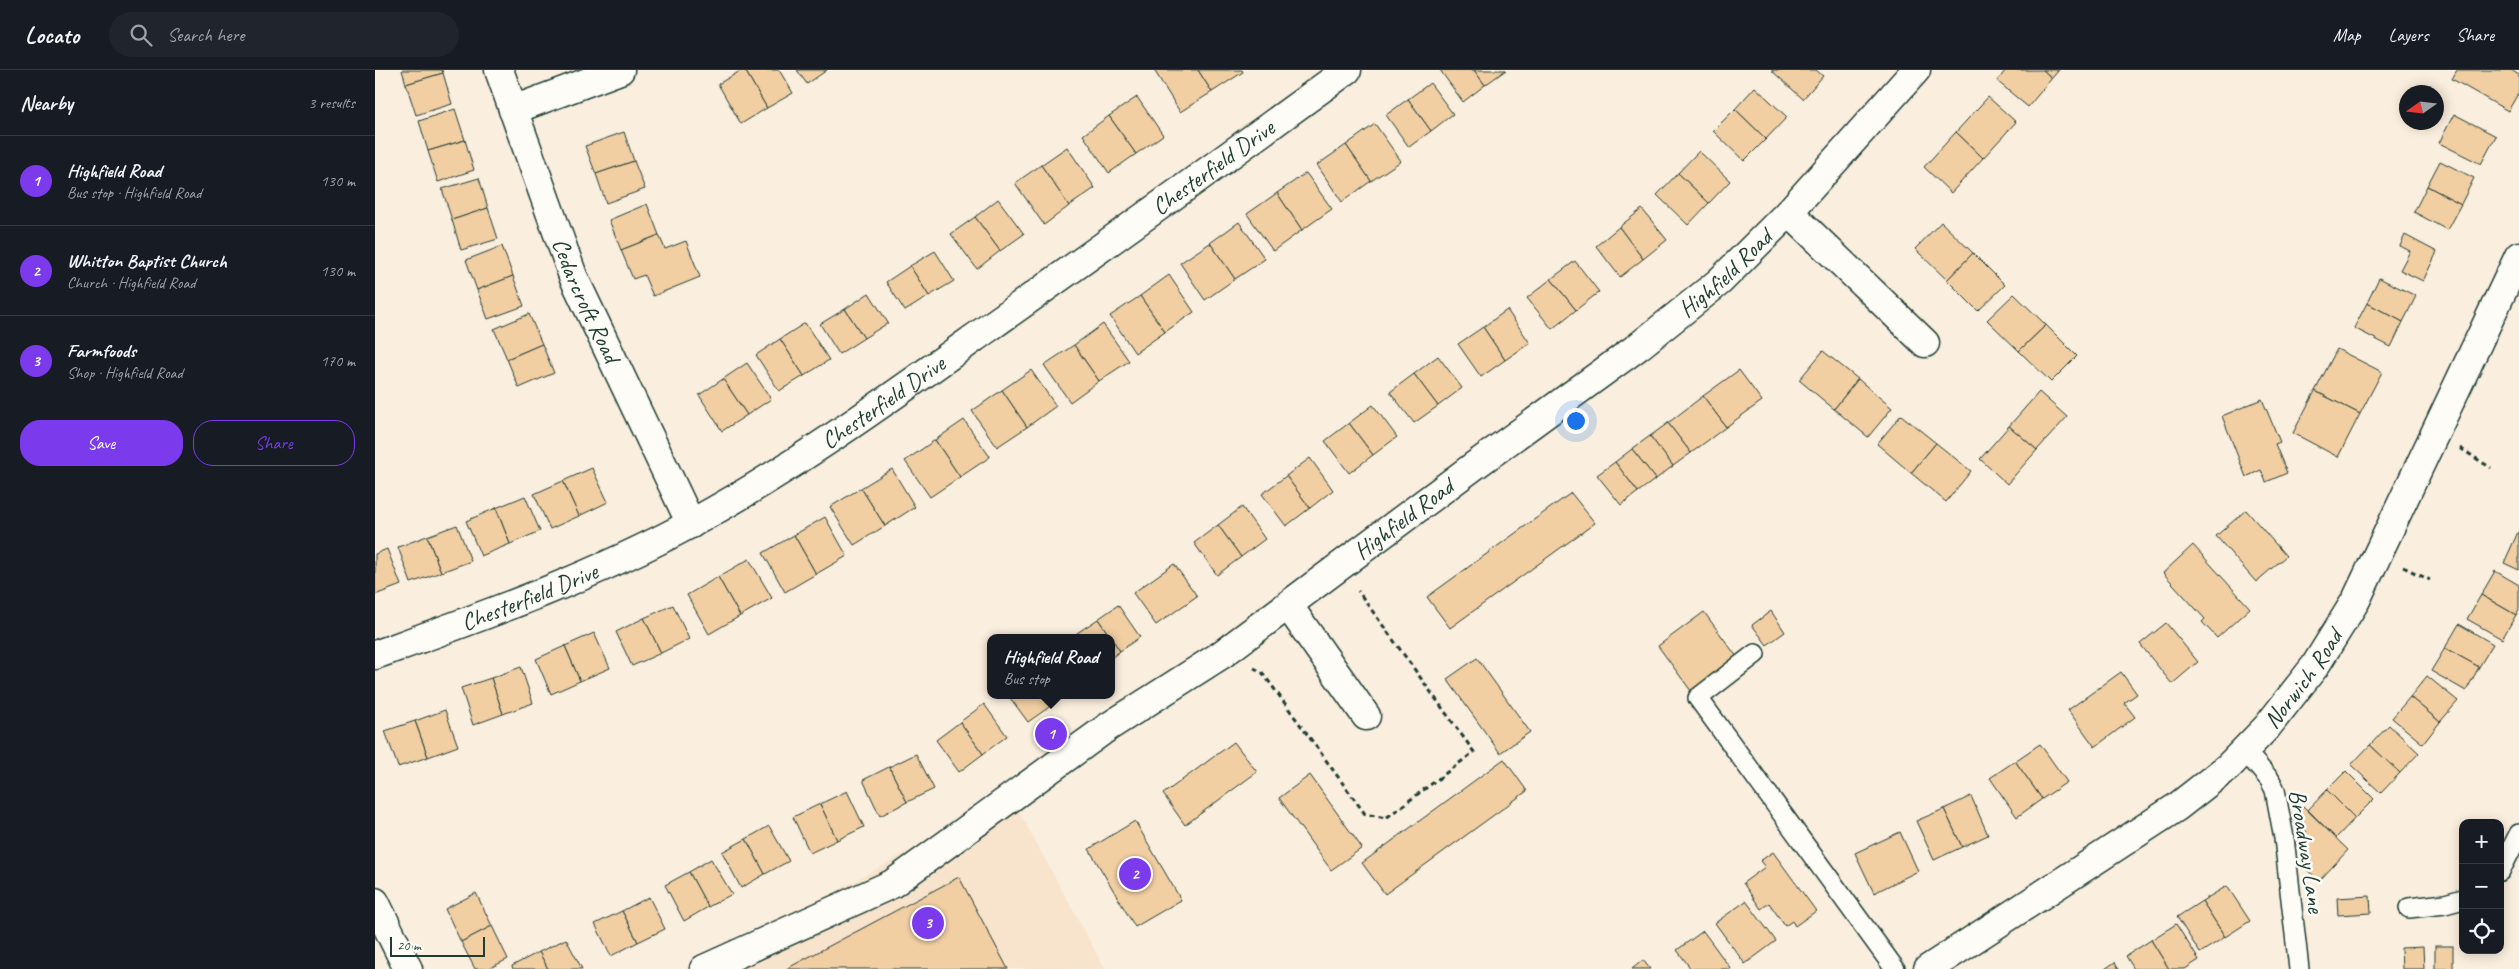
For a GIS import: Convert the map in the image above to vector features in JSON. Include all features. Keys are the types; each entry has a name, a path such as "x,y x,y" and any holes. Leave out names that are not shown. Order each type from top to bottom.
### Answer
{"street":[{"name":"Cedarcroft Road","path":"499,70 573,276 691,524"},
{"path":"513,110 620,70"},
{"name":"Chesterfield Drive","path":"375,655 516,604 618,559 691,524 759,485 871,411 1156,210 1347,70"},
{"name":"Highfield Road","path":"704,969 893,884 1108,727 1221,656 1474,466 1639,346 1719,282 1789,212 1916,70"},
{"path":"1789,212 1925,343"},
{"name":"Norwich Road","path":"1928,969 2171,812 2206,786 2245,751 2296,691 2342,624 2437,433 2519,256"},
{"path":"1288,605 1366,716"},
{"path":"375,902 408,969"}],"lane":[{"path":"1755,654 1697,698 1895,969"},
{"name":"Broadway Lane","path":"2245,751 2270,780 2275,790 2284,838 2299,969"},
{"path":"2504,864 2519,834"},
{"path":"2409,908 2459,901"}],"path":[{"path":"2437,433 2491,468"}],"shaded area":[{"path":"1010,795 1105,969 696,969"}],"building":[{"path":"402,70 442,70 443,73 406,84"},
{"path":"745,70 767,108 741,124 718,84"},
{"path":"745,70 779,70 793,93 767,108"},
{"path":"797,70 827,70 807,84"},
{"path":"1154,70 1198,70 1212,92 1180,112"},
{"path":"1198,70 1242,70 1243,72 1212,92"},
{"path":"1440,70 1474,70 1485,85 1463,102"},
{"path":"1474,70 1506,70 1485,85"},
{"path":"1771,70 1816,70 1823,76 1803,99"},
{"path":"2006,70 2043,70 2052,78 2028,107 1997,81"},
{"path":"2043,70 2059,70 2052,78"},
{"path":"2457,70 2511,70 2519,75 2519,92 2508,111 2452,79"},
{"path":"443,73 452,104 416,115 406,84"},
{"path":"1430,83 1453,114 1431,131 1408,99"},
{"path":"1755,87 1787,117 1766,139 1735,109"},
{"path":"1137,97 1163,135 1136,154 1109,116"},
{"path":"1988,97 2016,122 1983,158 1956,132"},
{"path":"1408,99 1431,131 1409,147 1386,115"},
{"path":"455,109 465,140 428,151 419,121"},
{"path":"1735,109 1766,139 1744,161 1713,131"},
{"path":"2454,114 2496,136 2481,164 2439,143"},
{"path":"1109,116 1136,154 1109,173 1083,135"},
{"path":"1375,124 1401,161 1371,181 1346,145"},
{"path":"624,132 634,161 596,174 585,146"},
{"path":"1956,132 1983,158 1951,193 1924,167"},
{"path":"465,140 474,170 438,182 428,151"},
{"path":"1346,145 1371,181 1342,202 1317,165"},
{"path":"1067,147 1095,188 1069,206 1041,165"},
{"path":"1699,151 1730,181 1709,203 1678,173"},
{"path":"634,161 645,189 606,203 596,174"},
{"path":"2440,161 2474,178 2461,204 2427,186"},
{"path":"1041,165 1069,206 1044,225 1015,183"},
{"path":"1306,173 1332,209 1302,230 1277,193"},
{"path":"1678,173 1709,203 1688,225 1657,195"},
{"path":"479,178 488,208 452,220 442,189"},
{"path":"2427,186 2461,204 2447,230 2414,212"},
{"path":"1277,193 1302,230 1273,251 1247,214"},
{"path":"998,199 1024,234 1000,251 975,217"},
{"path":"647,204 659,235 621,250 609,220"},
{"path":"488,208 498,239 461,250 452,220"},
{"path":"1642,209 1667,240 1643,259 1619,227"},
{"path":"975,217 1000,251 977,269 951,234"},
{"path":"1239,222 1265,259 1235,279 1210,243"},
{"path":"1941,222 1973,253 1947,280 1915,249"},
{"path":"1619,227 1643,259 1620,277 1596,246"},
{"path":"659,235 665,249 686,241 700,277 653,296 644,275 633,279 621,250"},
{"path":"2405,235 2437,252 2423,281 2400,270 2410,251 2400,246"},
{"path":"1210,243 1235,279 1205,300 1180,263"},
{"path":"502,246 513,276 477,290 466,260"},
{"path":"935,251 954,281 929,296 910,266"},
{"path":"1973,253 2005,285 1978,311 1947,280"},
{"path":"1575,261 1599,292 1576,310 1551,279"},
{"path":"910,266 929,296 905,311 886,282"},
{"path":"1169,275 1194,312 1165,332 1140,296"},
{"path":"513,276 524,306 488,319 477,290"},
{"path":"2379,278 2416,296 2403,322 2367,303"},
{"path":"1551,279 1576,310 1552,329 1527,298"},
{"path":"869,293 888,323 864,338 845,309"},
{"path":"2014,294 2046,325 2019,351 1987,320"},
{"path":"1140,296 1165,332 1135,353 1110,316"},
{"path":"2367,303 2403,322 2391,347 2354,328"},
{"path":"845,309 864,338 839,354 820,324"},
{"path":"1507,310 1530,343 1505,360 1483,327"},
{"path":"529,314 542,344 507,359 494,329"},
{"path":"805,323 829,360 804,376 780,339"},
{"path":"1103,324 1129,361 1099,381 1074,345"},
{"path":"2046,325 2077,356 2051,382 2019,351"},
{"path":"1483,327 1505,360 1481,377 1458,344"},
{"path":"780,339 804,376 779,391 756,355"},
{"path":"542,344 554,373 519,388 507,359"},
{"path":"1074,345 1099,381 1070,402 1044,365"},
{"path":"2337,349 2382,372 2360,414 2315,391"},
{"path":"1823,351 1858,379 1834,409 1799,380"},
{"path":"1438,356 1462,388 1438,406 1414,374"},
{"path":"747,363 771,399 747,415 723,379"},
{"path":"1031,370 1056,406 1027,427 1002,390"},
{"path":"1739,370 1762,401 1726,427 1703,396"},
{"path":"1414,374 1438,406 1414,423 1390,392"},
{"path":"723,379 747,415 722,431 699,395"},
{"path":"1858,379 1892,408 1868,437 1834,409"},
{"path":"1002,390 1027,427 997,447 972,411"},
{"path":"2315,391 2360,414 2338,457 2293,433"},
{"path":"2039,392 2067,417 2037,450 2009,426"},
{"path":"1703,396 1726,427 1691,453 1668,423"},
{"path":"2262,399 2280,442 2275,444 2287,473 2266,482 2261,470 2246,477 2222,416"},
{"path":"1373,405 1397,437 1373,455 1349,423"},
{"path":"1901,415 1936,443 1911,473 1877,444"},
{"path":"964,420 990,457 960,477 935,440"},
{"path":"1349,423 1373,455 1349,473 1325,441"},
{"path":"1668,423 1691,453 1673,466 1650,436"},
{"path":"2009,426 2037,450 2007,484 1980,459"},
{"path":"1650,436 1673,466 1656,479 1632,449"},
{"path":"935,440 960,477 930,497 905,461"},
{"path":"1936,443 1971,471 1946,502 1911,473"},
{"path":"1632,449 1656,479 1638,492 1615,462"},
{"path":"1310,458 1333,490 1310,508 1286,476"},
{"path":"1615,462 1638,492 1621,505 1597,475"},
{"path":"592,468 608,502 579,516 563,481"},
{"path":"892,469 915,507 885,526 861,488"},
{"path":"1286,476 1310,508 1286,526 1262,494"},
{"path":"563,481 579,516 550,529 534,494"},
{"path":"861,488 885,526 854,545 830,507"},
{"path":"1571,493 1595,523 1450,628 1427,597"},
{"path":"525,496 540,531 510,544 496,508"},
{"path":"1242,507 1265,539 1241,557 1218,525"},
{"path":"496,508 510,544 481,556 466,521"},
{"path":"2246,510 2286,556 2256,582 2216,536"},
{"path":"825,517 847,556 816,574 794,535"},
{"path":"457,525 471,561 441,572 427,536"},
{"path":"1218,525 1241,557 1217,575 1194,543"},
{"path":"2519,533 2519,570 2504,563"},
{"path":"794,535 816,574 785,592 763,553"},
{"path":"427,536 441,572 411,583 398,547"},
{"path":"2193,545 2250,608 2217,638 2202,622 2205,619 2163,573"},
{"path":"387,549 401,585 375,595 375,554"},
{"path":"749,559 772,598 740,616 718,577"},
{"path":"1174,564 1197,596 1156,625 1133,593"},
{"path":"2495,571 2519,585 2519,609 2516,615 2481,595"},
{"path":"718,577 740,616 709,634 687,595"},
{"path":"2481,595 2516,615 2502,639 2467,619"},
{"path":"673,605 689,639 661,653 644,618"},
{"path":"1118,605 1140,637 1120,651 1115,644 1115,634 1108,634 1098,619"},
{"path":"1771,611 1785,632 1767,645 1752,625"},
{"path":"1704,612 1737,657 1691,691 1658,646"},
{"path":"644,618 661,653 632,666 616,632"},
{"path":"1098,619 1108,634 1078,634"},
{"path":"2166,623 2198,662 2172,684 2140,644"},
{"path":"2459,624 2493,644 2479,667 2445,648"},
{"path":"594,633 610,668 580,681 565,646"},
{"path":"1115,644 1120,651 1115,655"},
{"path":"565,646 580,681 551,694 536,659"},
{"path":"2445,648 2479,667 2466,691 2431,671"},
{"path":"1477,658 1530,732 1500,753 1447,679"},
{"path":"521,667 533,703 503,714 491,678"},
{"path":"2121,672 2137,694 2124,703 2135,717 2095,747 2068,710"},
{"path":"2427,676 2458,701 2440,722 2410,697"},
{"path":"491,678 503,714 473,725 461,688"},
{"path":"2410,697 2440,722 2423,744 2392,718"},
{"path":"1011,699 1048,699 1052,705 1028,722"},
{"path":"1048,699 1059,699 1052,705"},
{"path":"984,704 1007,736 983,754 960,722"},
{"path":"445,710 458,746 428,757 415,721"},
{"path":"415,721 428,757 398,767 385,731"},
{"path":"960,722 983,754 959,772 936,740"},
{"path":"2389,725 2419,753 2400,773 2370,745"},
{"path":"1234,742 1257,772 1185,825 1163,794"},
{"path":"2040,744 2067,782 2042,799 2015,761"},
{"path":"2370,745 2400,773 2381,793 2351,765"},
{"path":"916,754 934,789 907,802 889,767"},
{"path":"1504,759 1527,791 1385,894 1362,863"},
{"path":"2015,761 2042,799 2017,817 1990,778"},
{"path":"889,767 907,802 880,816 863,780"},
{"path":"2346,771 2374,799 2355,818 2327,790"},
{"path":"1310,775 1362,848 1331,870 1279,798"},
{"path":"2327,790 2355,818 2336,838 2308,810"},
{"path":"847,791 864,827 837,840 820,804"},
{"path":"1971,796 1988,835 1962,847 1944,809"},
{"path":"820,804 837,840 810,853 793,817"},
{"path":"2303,806 2348,850 2319,881 2301,864 2309,856 2296,844 2307,832 2292,818"},
{"path":"1944,809 1962,847 1934,860 1916,821"},
{"path":"1135,821 1181,900 1135,927 1089,849"},
{"path":"769,826 789,861 765,874 746,839"},
{"path":"1900,832 1918,871 1874,893 1855,853"},
{"path":"746,839 765,874 741,888 722,852"},
{"path":"1773,852 1816,911 1795,926 1792,921 1785,926 1769,903 1761,909 1743,883 1765,867 1760,861"},
{"path":"711,859 732,894 708,907 689,872"},
{"path":"689,872 708,907 684,921 665,885"},
{"path":"959,877 1008,969 786,969"},
{"path":"2227,886 2250,921 2225,937 2202,901"},
{"path":"476,893 492,926 461,942 445,909"},
{"path":"2370,896 2371,913 2338,915 2337,898"},
{"path":"649,897 665,929 638,942 622,911"},
{"path":"1746,901 1776,941 1745,964 1715,923"},
{"path":"2202,901 2225,937 2200,953 2177,917"},
{"path":"622,911 638,942 611,956 595,924"},
{"path":"2176,924 2199,960 2185,969 2169,969 2151,940"},
{"path":"492,926 508,959 488,969 475,969 461,942"},
{"path":"1703,931 1731,969 1691,969 1677,950"},
{"path":"566,939 582,969 548,969 539,952"},
{"path":"2151,940 2169,969 2134,969 2126,956"},
{"path":"2435,946 2453,946 2453,969 2435,969"},
{"path":"2423,947 2424,969 2402,969 2401,948"},
{"path":"539,952 548,969 513,969 512,966"},
{"path":"1643,960 1650,969 1632,969"},
{"path":"2115,962 2119,969 2105,969"}],"place":[{"name":"Highfield Road","path":"1051,734"},
{"name":"Whitton Baptist Church","path":"1135,874"},
{"name":"Farmfoods","path":"928,923"}]}
